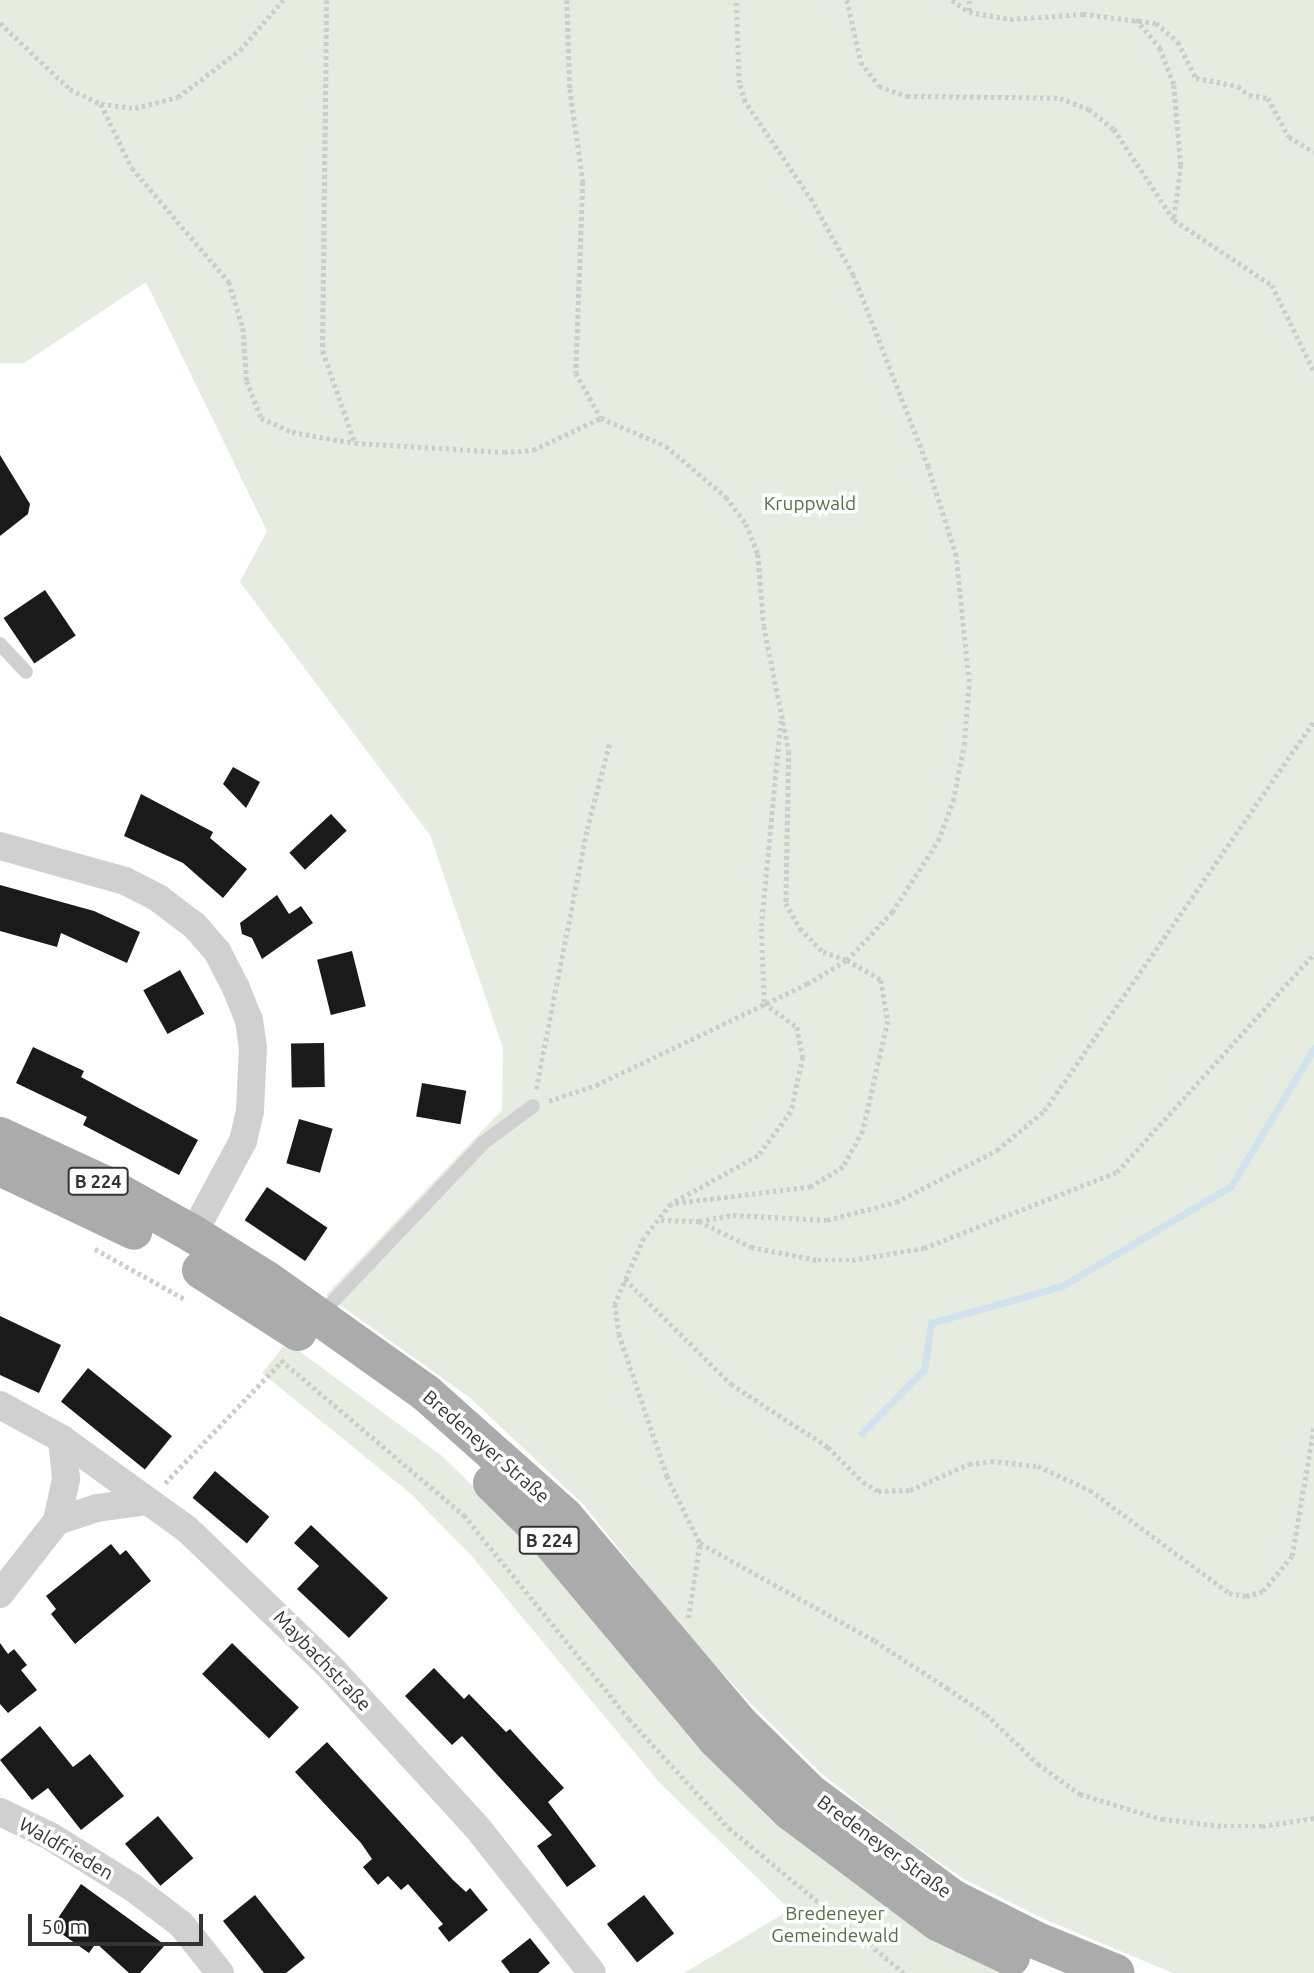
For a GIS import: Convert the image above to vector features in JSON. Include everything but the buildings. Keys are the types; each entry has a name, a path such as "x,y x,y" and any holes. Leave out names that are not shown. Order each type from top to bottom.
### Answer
{"main road":[{"name":"Bredeneyer Straße","path":"0,1136 104,1184 192,1234 319,1315 426,1393 499,1454 565,1517 741,1725 790,1774 888,1854 954,1899 1035,1940 1116,1973"},
{"name":"Bredeneyer Straße","path":"0,1167 92,1208 176,1255 280,1320 403,1408 485,1476 546,1536 717,1740 789,1811 938,1922 1048,1973"}],"street":[{"path":"0,846 125,881 158,898 195,926 217,951 236,988 249,1020 253,1048 250,1111 243,1141 192,1234"},
{"name":"Maybachstraße","path":"0,1405 62,1439 187,1529 331,1668 476,1826 592,1973"},
{"path":"0,1594 57,1521 66,1479 62,1439"},
{"path":"57,1521 97,1508 147,1501"},
{"name":"Waldfrieden","path":"0,1812 132,1887 181,1924 220,1973"}],"lane":[{"path":"0,644 11,661 26,672"},
{"path":"319,1315 483,1143 533,1106"}],"path":[{"path":"0,23 50,74 100,104 135,108 178,96 240,50 284,0"},
{"path":"327,0 323,351 355,443"},
{"path":"567,0 570,89 583,182 576,373 601,418 666,446 726,497 746,524 758,554 765,626 782,712 790,780 786,903 800,928 823,952 847,960 881,979 888,1021 863,1131 843,1167 811,1187 671,1204"},
{"path":"610,741 587,829 533,1106 596,1085 764,1002 807,984 847,960 918,876 953,801 969,682 956,555 928,467 853,275 812,201 745,102 739,82 736,0"},
{"path":"847,0 861,62 879,86 907,96 1060,98 1089,109 1114,129 1174,220 1272,285 1314,371"},
{"path":"952,0 969,12 1010,19 1083,14 1156,23 1178,42 1196,78 1238,86 1249,95 1268,98 1289,137 1314,152"},
{"path":"969,0 969,12"},
{"path":"1135,19 1160,48 1174,85 1181,166 1174,220"},
{"path":"100,104 132,169 229,282 243,328 247,381 261,418 292,432 355,443 533,450 601,418"},
{"path":"764,1002 761,926 782,712"},
{"path":"660,1220 699,1221 733,1215 827,1220 896,1202 997,1150 1044,1111 1314,721"},
{"path":"699,1221 751,1247 784,1255 852,1260 924,1248 1116,1172 1314,954"},
{"path":"764,1002 797,1027 803,1057 791,1112 758,1156 671,1204 645,1238 615,1304 617,1326 667,1476 700,1543 875,1641 947,1688 985,1714 1038,1764 1080,1794 1163,1819 1224,1826 1262,1826 1314,1818"},
{"path":"83,1243 194,1304"},
{"path":"625,1279 731,1384 818,1440 878,1491 909,1490 969,1464 991,1461 1038,1466 1090,1490 1229,1593 1246,1596 1263,1591 1292,1556 1314,1426"},
{"path":"271,1354 464,1515 629,1719 729,1828 904,1973"},
{"path":"147,1501 282,1361"},
{"path":"676,1649 688,1621 700,1543"}],"green space":[{"name":"Kruppwald","path":"0,0 1314,0 1314,1973 1173,1973 1044,1919 964,1879 901,1836 822,1774 752,1705 684,1631 584,1505 469,1397 326,1295 502,1110 503,1048 430,835 240,582 267,531 146,282 24,363 0,363"},
{"name":"Bredeneyer Gemeindewald","path":"287,1342 442,1456 533,1545 1012,1973 684,1973 790,1910 660,1783 469,1553 411,1494 262,1373"}],"waterway":[{"path":"862,1433 924,1370 931,1323 1062,1286 1231,1186 1314,1048"}]}
